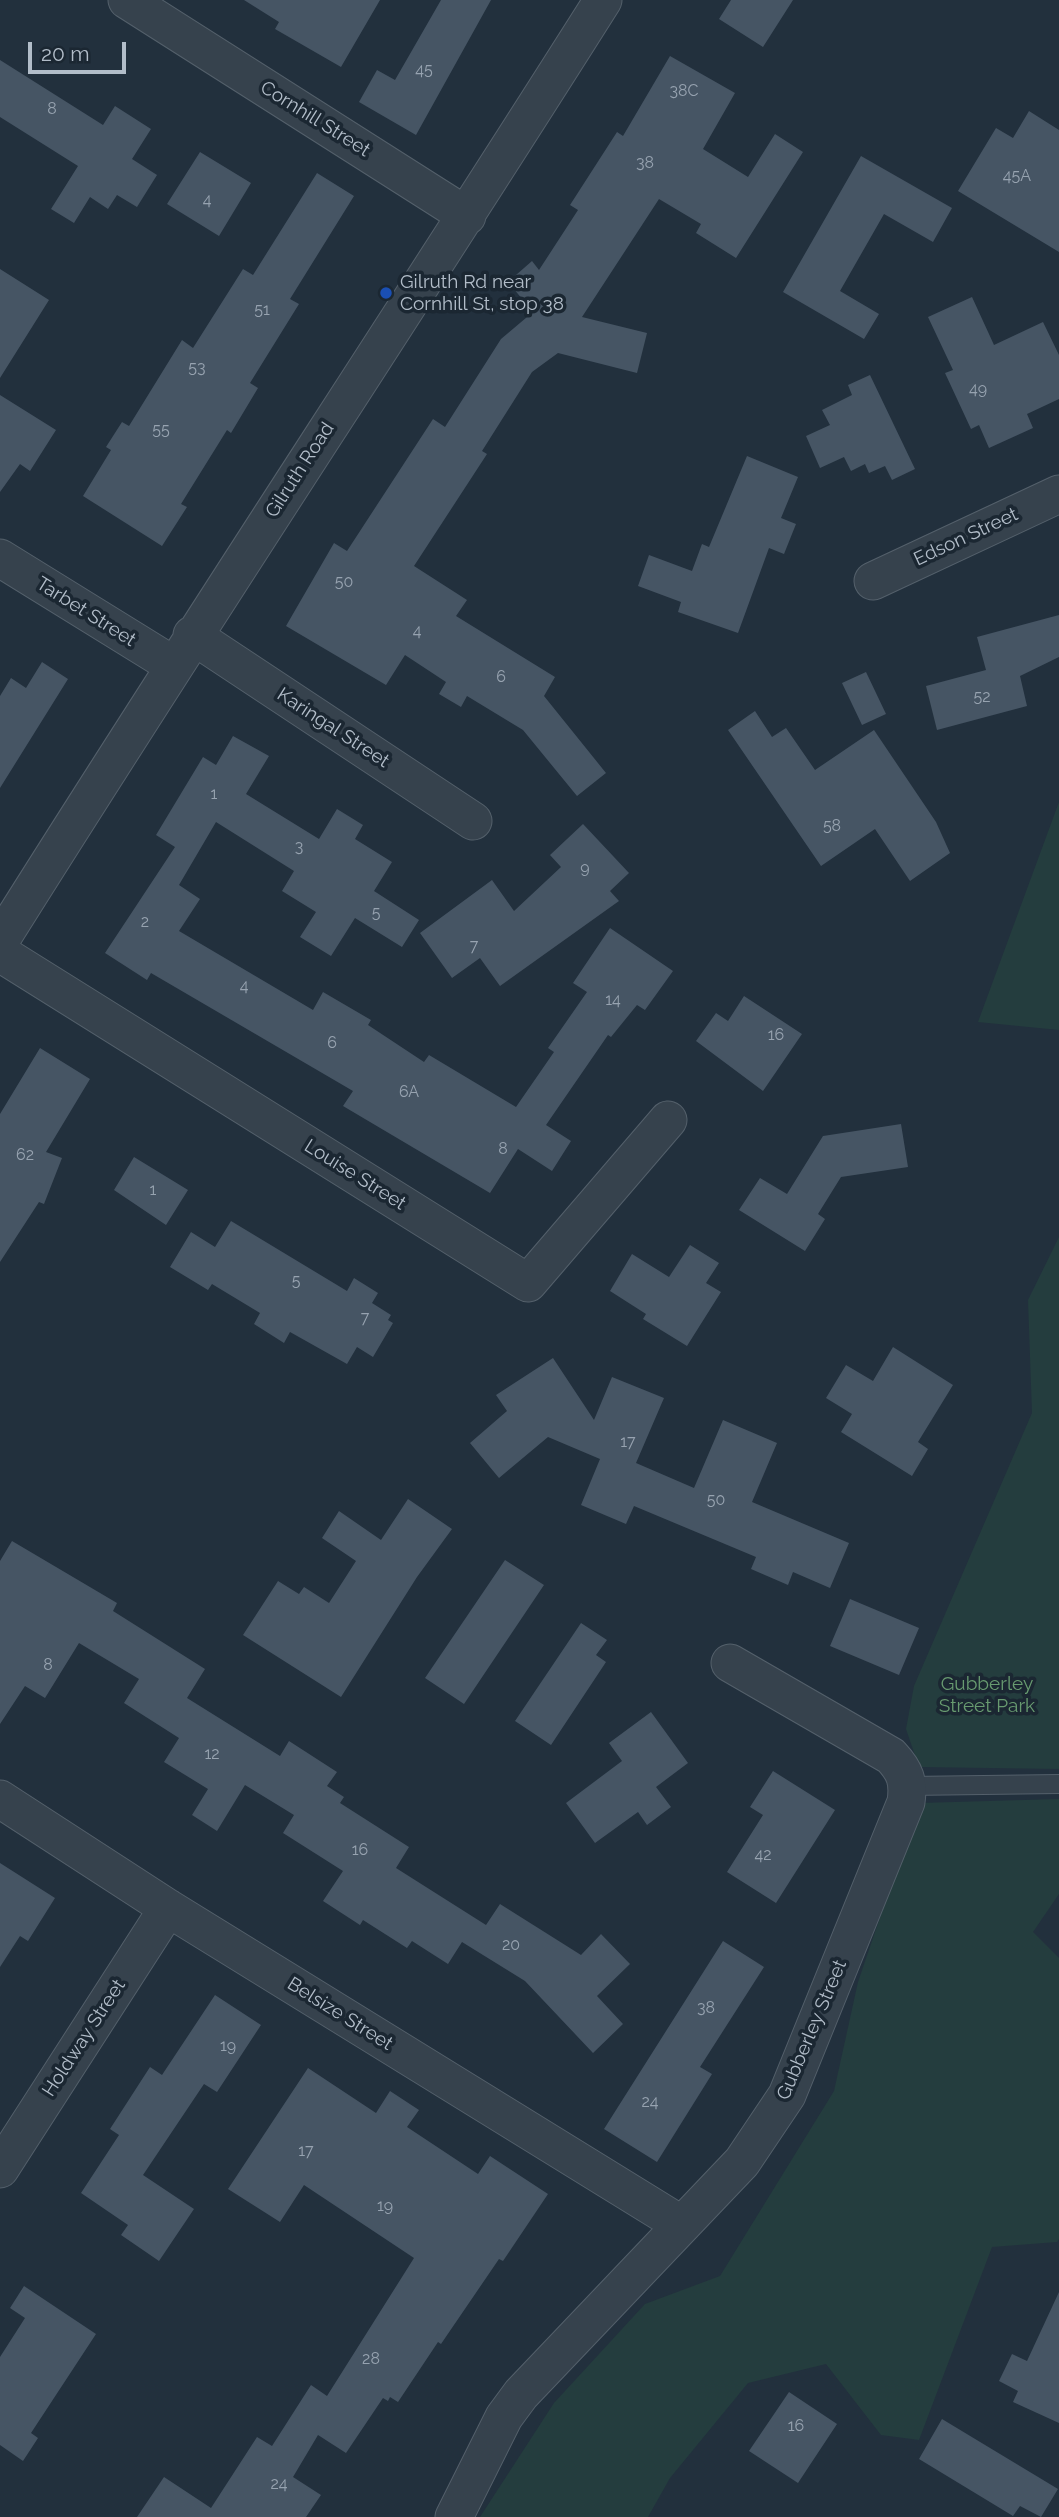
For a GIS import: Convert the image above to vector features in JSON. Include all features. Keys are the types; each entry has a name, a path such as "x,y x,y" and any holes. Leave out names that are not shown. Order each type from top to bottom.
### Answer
{"street":[{"name":"Cornhill Street","path":"127,0 467,216"},
{"name":"Gilruth Road","path":"0,941 192,635 467,216 603,0"},
{"name":"Edson Street","path":"873,581 1059,494"},
{"name":"Tarbet Street","path":"0,558 173,666"},
{"name":"Karingal Street","path":"192,635 473,821"},
{"name":"Louise Street","path":"0,953 528,1283 668,1120"},
{"path":"730,1663 891,1756 904,1770 908,1786"},
{"name":"Gubberley Street","path":"454,2517 499,2426 521,2394 742,2162 787,2095 906,1802 908,1786"},
{"name":"Belsize Street","path":"0,1799 168,1908 682,2225"},
{"name":"Holdway Street","path":"0,2169 168,1908"}],"lane":[{"path":"908,1786 1059,1784"}],"green space":[{"path":"1059,802 1059,1030 978,1022"},
{"name":"Gubberley Street Park","path":"1059,1237 1059,1769 919,1767 906,1729 914,1686 1032,1413 1028,1300"},
{"path":"1059,1799 1059,1894 1033,1932 1059,1958 1059,2239 1057,2242 992,2247 919,2440 881,2435 826,2364 748,2383 670,2478 648,2517 480,2517 554,2403 645,2304 720,2276 834,2091 858,1982 919,1803"}],"building":[{"path":"244,0 380,0 341,67 275,29 279,22"},
{"path":"441,0 491,0 416,135 359,102 377,70 395,80"},
{"path":"731,0 793,0 763,47 719,19"},
{"path":"670,56 735,93 703,149 748,177 775,134 803,152 736,258 696,233 701,224 659,199 582,317 647,333 637,373 558,353 532,372 482,451 487,454 414,566 467,600 456,616 555,677 544,696 606,773 577,796 523,730 467,696 461,707 439,694 446,682 405,655 386,685 286,626 334,543 347,551 433,419 445,427 501,339 533,312 508,282 532,261 539,270 578,210 570,205 617,132 623,136"},
{"path":"0,60 103,125 115,106 151,129 132,159 157,175 137,207 117,195 108,209 90,197 74,223 51,209 78,166 0,117"},
{"path":"1029,111 1059,130 1059,252 958,191 996,128 1013,138"},
{"path":"200,152 251,183 219,236 167,204"},
{"path":"861,156 952,208 933,242 884,214 840,291 879,314 864,339 783,292"},
{"path":"317,173 354,196 290,299 299,304 250,383 258,388 231,433 227,430 181,504 187,507 162,546 83,496 111,450 106,447 122,422 129,426 182,340 193,348 243,269 253,275"},
{"path":"0,269 49,300 0,378"},
{"path":"972,297 994,345 1043,322 1059,355 1059,399 1027,414 1033,428 989,448 979,425 971,429 945,373 953,370 928,317"},
{"path":"870,375 915,469 892,480 885,466 869,473 865,464 851,471 844,457 820,468 806,436 830,425 822,410 852,395 848,385"},
{"path":"0,395 56,430 30,471 20,464 0,492"},
{"path":"747,456 798,477 781,518 796,524 784,554 769,548 738,633 678,612 681,602 638,586 649,555 692,571 702,544 709,547"},
{"path":"1059,615 1059,657 1020,676 1027,706 937,730 926,686 986,670 977,637"},
{"path":"42,662 68,679 0,788 0,696 11,678 26,688"},
{"path":"866,672 886,714 862,725 842,683"},
{"path":"755,711 772,737 786,728 815,770 874,730 936,822 950,853 910,881 875,829 821,866 728,730"},
{"path":"233,736 269,756 246,794 319,839 337,809 363,825 355,839 392,862 374,891 419,920 402,947 355,918 331,956 300,937 316,912 282,891 294,871 216,822 179,885 200,899 179,931 313,1010 323,992 371,1020 368,1025 424,1062 429,1055 516,1107 554,1052 548,1048 587,992 573,983 610,928 673,971 645,1010 637,1005 611,1037 608,1035 546,1125 571,1141 552,1171 518,1149 490,1193 343,1106 353,1091 151,973 147,980 105,953 175,847 156,835 203,757 216,765"},
{"path":"583,824 629,873 610,891 619,901 500,986 480,958 452,978 420,933 492,880 514,911 561,867 550,855"},
{"path":"744,996 802,1034 763,1091 696,1041 716,1013 728,1021"},
{"path":"40,1048 90,1079 46,1152 62,1158 44,1204 39,1202 0,1262 0,1114"},
{"path":"901,1124 908,1167 841,1177 818,1214 825,1219 805,1251 739,1210 760,1178 787,1194 823,1136"},
{"path":"134,1157 188,1190 166,1225 114,1190"},
{"path":"231,1221 347,1291 354,1278 378,1293 372,1303 391,1315 388,1320 393,1323 373,1357 357,1347 347,1364 290,1332 284,1343 254,1324 260,1313 212,1284 208,1290 170,1267 191,1232 215,1247"},
{"path":"690,1245 719,1263 706,1283 721,1292 687,1346 643,1319 646,1314 610,1291 632,1254 669,1277"},
{"path":"893,1347 953,1385 918,1442 928,1449 912,1476 841,1432 852,1414 826,1398 846,1365 873,1381"},
{"path":"553,1358 594,1420 612,1377 664,1398 636,1463 694,1488 723,1420 777,1443 752,1502 849,1543 830,1588 793,1572 788,1585 751,1569 756,1557 634,1506 626,1524 581,1505 600,1459 548,1437 499,1478 470,1443 507,1411 496,1395"},
{"path":"408,1499 452,1529 417,1577 341,1697 243,1635 278,1581 299,1594 304,1587 329,1603 356,1561 322,1538 339,1511 381,1540"},
{"path":"12,1541 117,1603 113,1611 205,1669 187,1698 280,1756 289,1741 337,1772 327,1786 344,1797 340,1803 409,1847 396,1868 486,1925 500,1904 581,1955 601,1934 630,1964 597,1996 623,2024 593,2053 525,1981 462,1942 448,1964 412,1941 407,1948 363,1920 360,1925 323,1901 343,1871 283,1833 294,1815 245,1785 217,1831 192,1815 208,1789 164,1762 179,1738 124,1703 139,1679 79,1643 45,1698 25,1686 0,1724 0,1561"},
{"path":"505,1560 544,1585 464,1704 425,1678"},
{"path":"850,1599 919,1628 899,1675 830,1646"},
{"path":"581,1623 607,1640 596,1655 606,1662 551,1745 515,1721"},
{"path":"651,1712 688,1763 656,1787 671,1807 647,1825 638,1812 595,1843 566,1803 622,1761 609,1743"},
{"path":"773,1771 835,1810 776,1903 727,1872 763,1815 750,1807"},
{"path":"0,1863 55,1898 28,1941 20,1936 0,1967"},
{"path":"723,1941 764,1967 700,2067 712,2074 657,2162 604,2129"},
{"path":"215,1995 261,2025 217,2092 204,2084 143,2175 194,2209 159,2261 121,2235 128,2225 81,2193 119,2135 110,2129 150,2067 162,2075"},
{"path":"308,2068 376,2113 390,2091 419,2110 407,2127 478,2174 490,2156 548,2194 503,2261 499,2259 398,2402 390,2397 388,2401 383,2398 346,2453 318,2435 293,2477 321,2495 306,2517 137,2517 164,2477 211,2508 257,2437 272,2446 311,2385 327,2396 414,2258 304,2185 280,2222 228,2189"},
{"path":"24,2286 96,2334 31,2433 38,2438 23,2461 0,2445 0,2357 25,2318 10,2308"},
{"path":"1059,2292 1059,2423 1013,2402 1018,2391 999,2381 1012,2354 1027,2361"},
{"path":"789,2392 837,2424 798,2483 749,2451"},
{"path":"942,2419 1058,2489 1041,2517 1020,2506 1013,2516 919,2459"}],"place":[{"name":"Gilruth Rd near Cornhill St, stop 38","path":"386,293"}]}
